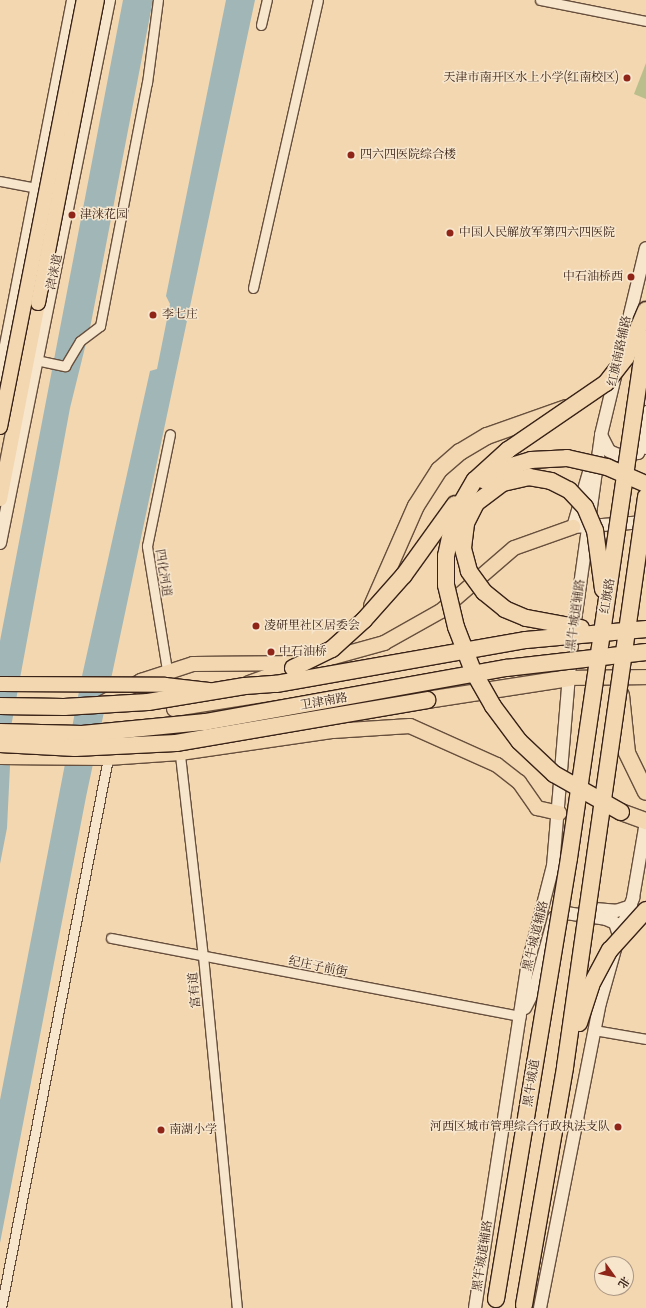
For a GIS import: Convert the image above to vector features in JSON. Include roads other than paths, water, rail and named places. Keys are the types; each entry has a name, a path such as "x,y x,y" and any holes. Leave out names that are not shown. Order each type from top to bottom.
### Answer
{"highway":[{"path":"646,310 622,363 606,383 498,457 473,483 450,531 446,585 456,627 473,671 519,741 569,784 599,802 646,821"},
{"name":"红旗路","path":"569,858 606,627 646,335"},
{"path":"364,620 389,574 416,506 449,460 487,436 580,402"},
{"path":"244,693 321,656 364,620 404,575 447,513 468,490 490,475 539,458 567,458 607,466 646,484"},
{"path":"606,627 598,539 578,498 551,481 529,477 503,483 483,495 468,518 463,548 469,571 484,592 505,609 526,618 606,627 646,629"},
{"name":"红旗路","path":"565,1067 593,861 621,691 646,497"},
{"path":"0,706 64,707 148,702 215,691 244,693 276,684 606,627"},
{"name":"卫津南路","path":"0,732 82,734 205,722 479,672 573,653 646,652"},
{"path":"573,653 646,663"},
{"path":"0,744 75,748 176,743 427,700 569,678"},
{"path":"621,691 626,753 646,792"},
{"name":"黑牛城道","path":"495,1305 569,858"},
{"path":"523,1306 565,1067 597,971 624,930 642,909"}],"main road":[{"path":"0,376 73,0"},
{"path":"0,426 84,0"},
{"path":"0,499 97,0"},
{"name":"津涞道","path":"0,543 40,361 109,0"},
{"name":"红旗南路辅路","path":"588,524 601,435 641,286 646,248"},
{"path":"601,435 609,451 618,455 638,453 645,445 646,412"},
{"path":"573,527 590,469 599,455"},
{"path":"0,712 79,713 167,670 211,662 312,663 366,650 442,611 514,548 573,527 588,524 646,522"},
{"name":"黑牛城道辅路","path":"475,1308 521,1016 527,966 551,879 559,813 569,678 588,524"},
{"path":"174,709 244,693 573,653"},
{"path":"569,678 646,677"},
{"path":"0,684 165,685 215,691"},
{"path":"180,753 244,693"},
{"path":"0,757 108,758 180,753 333,731 410,726 497,765 519,782 537,808 559,813"},
{"path":"618,935 642,909 646,821"},
{"path":"551,879 555,903 608,911 642,909"},
{"path":"521,1016 535,988 554,918 566,913 606,919 615,923 618,935 594,1030 540,1308"}],"street":[{"path":"40,361 65,366 80,341 100,326 147,83 158,0"},
{"path":"261,25 267,0"},
{"path":"252,288 318,0"},
{"path":"540,0 646,21"},
{"path":"0,181 71,194"},
{"name":"四化河道","path":"167,670 146,546 170,434"},
{"name":"富有道","path":"167,670 180,753 204,956 237,1308"},
{"path":"0,1308 108,758"},
{"name":"纪庄子前街","path":"111,938 521,1016"},
{"path":"594,1030 646,1039"}],"place":[{"name":"天津市南开区水上小学(红南校区)","path":"627,78"},
{"name":"四六四医院综合楼","path":"351,155"},
{"name":"津涞花园","path":"72,215"},
{"name":"中国人民解放军第四六四医院","path":"450,233"},
{"name":"中石油桥西","path":"631,277"},
{"name":"李七庄","path":"153,315"},
{"name":"凌研里社区居委会","path":"256,626"},
{"name":"中石油桥","path":"271,652"},
{"name":"河西区城市管理综合行政执法支队","path":"618,1127"},
{"name":"南湖小学","path":"161,1130"}]}
